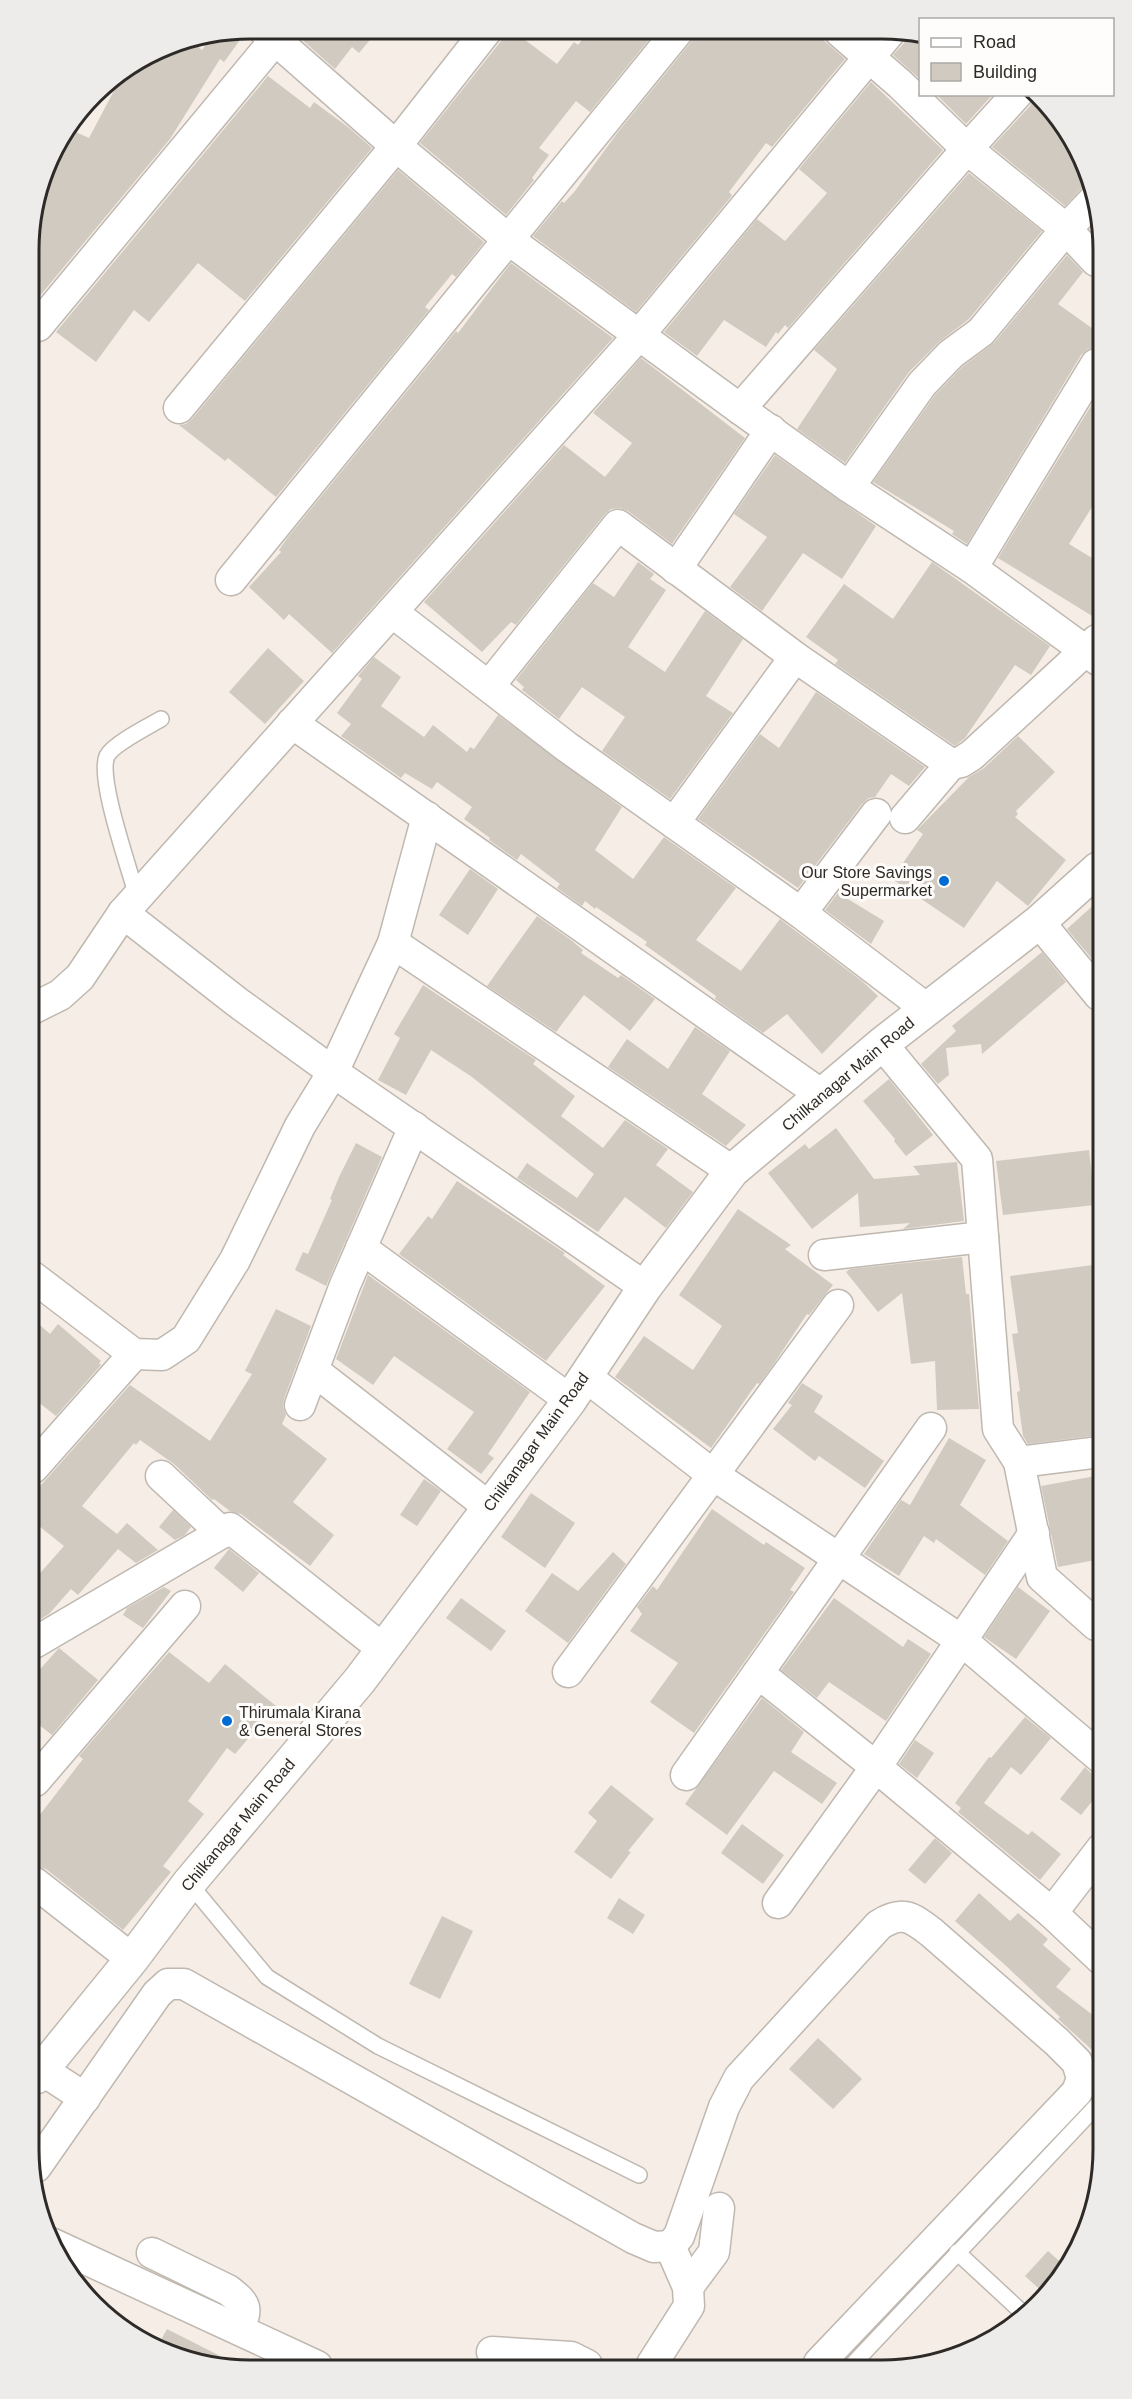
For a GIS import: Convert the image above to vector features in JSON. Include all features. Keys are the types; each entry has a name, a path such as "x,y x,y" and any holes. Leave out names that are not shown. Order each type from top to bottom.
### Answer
{"main road":[{"name":"Chilkanagar Main Road","path":"39,2073 132,1959 189,1883 360,1680 577,1388 645,1287 732,1171 882,1044 1039,922 1093,873"}],"street":[{"path":"39,325 268,39"},
{"path":"281,39 396,146 509,240 849,487 1093,650"},
{"path":"179,408 396,146 480,39"},
{"path":"231,580 672,39"},
{"path":"848,39 967,149 1066,229 1093,258"},
{"path":"39,1006 60,995 80,977 130,905 639,335 884,39"},
{"path":"740,409 1015,96"},
{"path":"849,487 922,384 951,354 981,332 1066,229 1088,206"},
{"path":"972,568 1093,369"},
{"path":"676,569 771,430"},
{"path":"489,686 618,525 795,657 951,764"},
{"path":"392,612 567,747 801,913 927,1009"},
{"path":"801,913 890,816 951,764 961,762 972,755 1093,652"},
{"path":"674,823 795,657"},
{"path":"292,723 822,1095"},
{"path":"39,1282 134,1354 162,1355 186,1339 235,1260 300,1126 333,1072 393,943 426,817"},
{"path":"130,905 237,1002 333,1072 645,1287"},
{"path":"1039,922 1093,988"},
{"path":"393,943 732,1171"},
{"path":"882,1044 977,1159 998,1429 1019,1462 1042,1577 1093,1622"},
{"path":"300,1405 361,1248 414,1127"},
{"path":"824,1255 983,1237"},
{"path":"361,1248 712,1474 962,1640 1093,1751"},
{"path":"568,1672 838,1305"},
{"path":"39,1461 134,1354"},
{"path":"314,1370 489,1507"},
{"path":"686,1775 931,1428"},
{"path":"1019,1462 1093,1453"},
{"path":"161,1476 222,1533"},
{"path":"39,1640 230,1528 383,1649"},
{"path":"778,1903 876,1767 1034,1533"},
{"path":"39,1776 185,1606"},
{"path":"758,1673 876,1767 1052,1913 1093,1952"},
{"path":"1052,1913 1093,1860"},
{"path":"39,1885 132,1959"},
{"path":"42,2147 85,2098 157,1994 168,1984 184,1984 633,2238 654,2247 670,2246 679,2236 724,2107 739,2078 879,1925 890,1918 902,1916 914,1919 1057,2042 1077,2062 1082,2078 1077,2092 822,2360"},
{"path":"39,2073 85,2098"},
{"path":"688,2287 714,2252 719,2208"},
{"path":"654,2360 689,2306 688,2287 670,2246"},
{"path":"64,2249 304,2360"},
{"path":"152,2253 228,2290 237,2297 245,2305 246,2312 238,2330"},
{"path":"492,2352 571,2357 578,2360"}],"lane":[{"path":"130,905 104,767 107,754 161,719"},
{"path":"189,1883 267,1977 378,2046 639,2175"},
{"path":"857,2360 1093,2109"},
{"path":"957,2252 1019,2310"}],"building":[{"path":"241,39 224,62 220,59 170,139 39,297 39,236 43,209 50,182 67,144 76,132 89,138 116,87 121,83 144,67 169,55 197,46 202,50 207,44"},
{"path":"301,39 371,39 359,53 352,47 335,69"},
{"path":"502,39 524,39 557,64 574,42 578,45 583,39 649,39 590,112 576,101 539,148 549,155 532,178 534,180 506,215 420,143"},
{"path":"692,39 822,39 845,59 772,147 766,143 729,192 732,195 730,198 636,312 533,236 562,201 564,203 575,191 618,132"},
{"path":"905,40 919,42 919,78 893,55"},
{"path":"268,76 310,108 314,102 372,148 245,301 198,263 149,322 134,310 96,362 56,332"},
{"path":"871,82 943,150 788,328 785,325 778,334 776,332 766,347 724,320 697,356 664,332 757,219 785,241 827,193 799,169"},
{"path":"938,96 991,96 966,124"},
{"path":"1032,102 1041,111 1065,144 1082,182 1083,187 1065,206 992,147"},
{"path":"398,170 484,242 456,277 452,274 425,307 429,310 276,497 228,458 225,461 179,425 186,424 192,419"},
{"path":"969,173 1042,231 969,319 939,342 909,372 845,463 797,429 837,369 814,350"},
{"path":"1067,255 1083,272 1058,304 1093,329 1093,348 1081,355 967,544 952,534 954,531 873,482 935,395 962,367 994,343"},
{"path":"511,263 613,338 332,653 289,614 284,620 249,587 281,552 279,550 288,537 456,331 458,333"},
{"path":"641,358 745,438 672,544 628,511 620,508 611,509 516,625 511,622 482,652 424,602 564,445 605,477 632,443 593,413"},
{"path":"1093,403 1093,505 1069,544 1093,559 1093,617 998,558"},
{"path":"775,455 876,526 842,579 803,553 762,611 730,587 767,537 734,514"},
{"path":"638,562 654,574 650,579 666,590 628,647 665,672 705,611 743,639 706,696 733,713 670,799 602,751 625,717 582,687 559,719 522,690 524,687 516,680 593,583 614,597"},
{"path":"932,562 1050,646 1031,675 1015,665 965,738 955,746 835,664 838,660 806,637 844,584 893,619"},
{"path":"268,648 304,681 265,724 229,692"},
{"path":"374,657 401,677 381,706 424,737 433,725 467,752 470,747 474,749 498,715 622,807 595,850 633,879 664,837 736,888 696,940 741,971 780,919 862,981 878,996 822,1054 787,1014 763,1033 645,945 647,942 596,907 595,909 585,901 582,906 557,888 560,884 521,854 517,860 489,840 490,838 464,819 472,807 437,782 432,789 405,773 401,778 341,736 351,724 337,713 362,679 358,676"},
{"path":"816,692 925,767 909,786 891,774 875,797 869,798 862,804 798,888 698,819 760,734 779,748"},
{"path":"1018,736 1055,772 1016,811 1018,814 1015,817 1066,860 1028,906 997,881 964,928 892,879 923,834 917,830 969,777 984,768"},
{"path":"470,869 498,889 468,935 439,915"},
{"path":"838,893 884,921 871,944 825,910"},
{"path":"1093,906 1093,960 1067,929"},
{"path":"537,916 583,950 581,953 618,978 621,975 655,999 630,1031 584,995 556,1032 487,986"},
{"path":"1042,952 1066,982 982,1054 981,1044 946,1048 949,1075 938,1084 921,1064 956,1031 952,1026"},
{"path":"423,985 536,1060 533,1064 575,1096 561,1116 603,1148 625,1120 668,1149 656,1165 693,1192 666,1228 625,1197 598,1232 517,1178 527,1163 577,1198 594,1174 472,1077 431,1050 406,1095 378,1080 400,1038 394,1034"},
{"path":"695,1027 730,1051 702,1094 746,1125 726,1146 608,1067 627,1039 668,1069"},
{"path":"889,1079 933,1135 906,1156 894,1141 895,1139 863,1101"},
{"path":"836,1128 874,1179 920,1175 913,1166 957,1162 964,1221 903,1229 910,1223 860,1227 858,1193 812,1229 768,1173 805,1144 809,1149"},
{"path":"356,1143 382,1157 326,1286 295,1270 303,1252 308,1254 332,1200 330,1199 339,1177"},
{"path":"1089,1150 1093,1205 1003,1215 996,1161"},
{"path":"457,1181 565,1253 563,1255 605,1286 546,1361 399,1254 428,1216 432,1219"},
{"path":"738,1209 791,1245 785,1249 833,1285 809,1315 807,1314 773,1365 759,1384 757,1383 711,1448 615,1377 644,1336 693,1370 722,1326 679,1295"},
{"path":"962,1257 966,1294 969,1294 979,1409 937,1410 935,1361 911,1364 902,1293 878,1312 846,1272 850,1269"},
{"path":"1093,1265 1093,1436 1028,1444 1023,1436 1017,1392 1020,1391 1012,1334 1018,1333 1010,1276"},
{"path":"368,1275 530,1392 488,1454 494,1458 481,1474 447,1449 474,1412 394,1356 373,1385 336,1359"},
{"path":"276,1309 311,1326 284,1399 283,1407 286,1415 282,1424 327,1459 293,1502 334,1535 310,1566 241,1514 230,1511 214,1499 212,1500 174,1464 140,1440 136,1445 134,1443 82,1506 117,1534 127,1523 158,1550 136,1563 118,1549 78,1595 71,1589 49,1614 39,1620 39,1574 64,1546 39,1526 39,1487 130,1385 210,1441 252,1374 245,1371"},
{"path":"39,1324 50,1334 58,1324 101,1361 99,1363 101,1365 56,1416 39,1403"},
{"path":"802,1383 823,1396 814,1412 884,1461 865,1488 819,1456 815,1461 773,1429 792,1405 788,1403"},
{"path":"949,1438 986,1460 960,1505 1008,1541 985,1575 936,1539 934,1543 924,1536 899,1576 864,1554 901,1500 910,1505"},
{"path":"1093,1476 1093,1560 1058,1567 1041,1486"},
{"path":"424,1479 441,1491 417,1526 400,1515"},
{"path":"531,1493 575,1523 545,1568 501,1537"},
{"path":"712,1509 764,1545 766,1542 805,1568 790,1590 794,1592 694,1733 650,1702 678,1663 630,1631 642,1614 637,1607 653,1586 657,1590"},
{"path":"173,1510 191,1527 185,1535 175,1540 159,1527"},
{"path":"229,1549 259,1573 243,1592 214,1568"},
{"path":"613,1552 626,1564 568,1643 525,1611 552,1573 578,1591"},
{"path":"164,1587 171,1591 143,1628 123,1615 127,1608"},
{"path":"1018,1587 1050,1611 1016,1659 984,1637"},
{"path":"461,1598 506,1631 491,1651 446,1618"},
{"path":"834,1598 903,1647 908,1639 931,1654 886,1721 829,1682 817,1698 781,1670"},
{"path":"59,1648 98,1680 52,1735 39,1725 39,1670"},
{"path":"169,1652 209,1683 225,1664 276,1706 235,1754 227,1748 188,1801 204,1814 163,1866 171,1872 123,1930 46,1869 39,1867 39,1816 83,1759 79,1756"},
{"path":"762,1698 804,1732 791,1752 837,1783 822,1804 774,1771 727,1835 685,1804"},
{"path":"1025,1717 1051,1738 1021,1775 1011,1767 984,1803 1028,1835 1032,1831 1061,1854 1040,1880 958,1812 961,1808 955,1803 989,1757 991,1758"},
{"path":"915,1740 934,1753 917,1778 899,1764"},
{"path":"1085,1767 1093,1774 1093,1800 1081,1815 1060,1799"},
{"path":"611,1785 654,1819 628,1851 631,1852 611,1879 574,1852 597,1821 588,1813"},
{"path":"742,1824 784,1855 763,1884 721,1853"},
{"path":"935,1838 952,1853 925,1884 908,1870"},
{"path":"979,1893 1010,1921 1018,1913 1048,1939 1043,1945 1071,1969 1056,1987 1093,2015 1093,2051 1003,1963 955,1921"},
{"path":"619,1898 645,1915 633,1934 607,1918"},
{"path":"442,1916 473,1931 440,1999 409,1984"},
{"path":"818,2038 862,2079 833,2109 789,2069"},
{"path":"1048,2251 1060,2262 1040,2289 1025,2276"},
{"path":"167,2329 225,2358 195,2353 161,2340"}],"place":[{"name":"Our Store Savings Supermarket","path":"944,881"},
{"name":"Thirumala Kirana & General Stores","path":"227,1721"}]}
